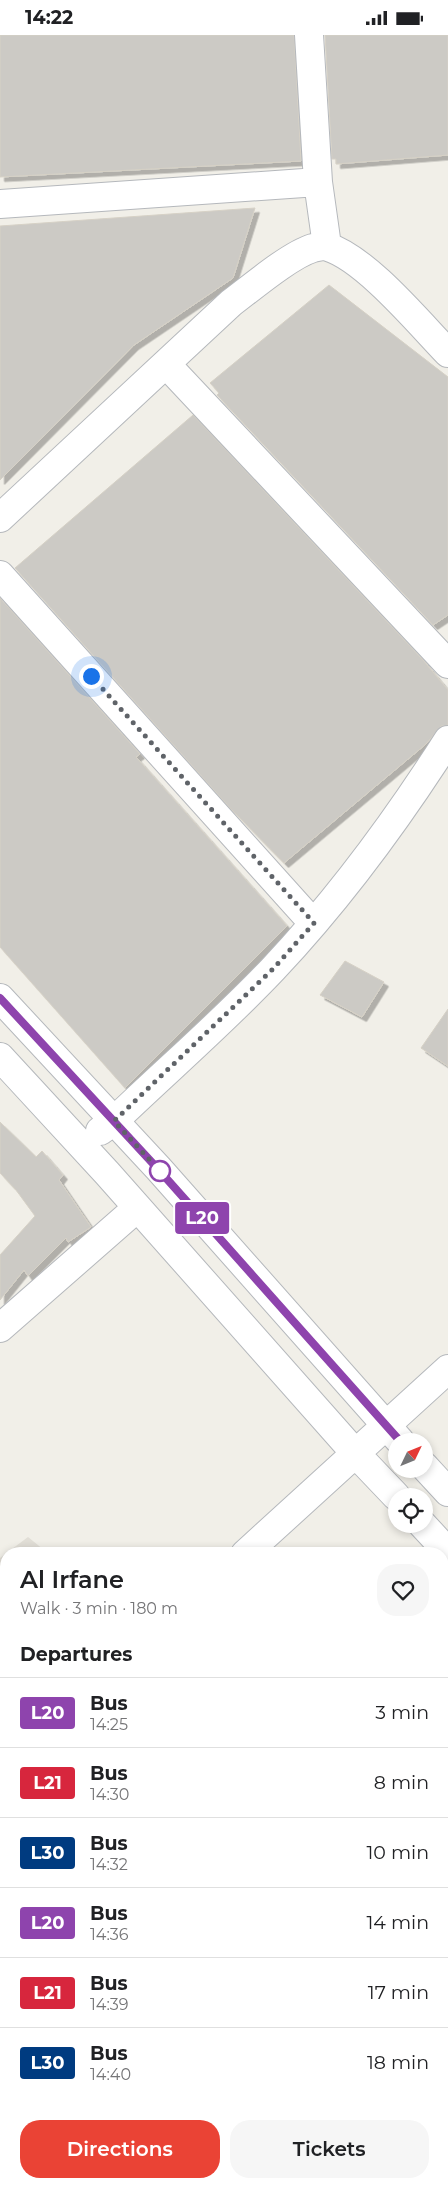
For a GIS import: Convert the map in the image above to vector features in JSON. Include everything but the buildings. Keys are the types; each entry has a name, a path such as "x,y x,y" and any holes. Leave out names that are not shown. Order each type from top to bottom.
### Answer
{"street":[{"path":"309,35 318,181 327,246"},
{"path":"0,203 318,181"},
{"path":"0,518 231,303 268,274 306,251 327,246 364,269 448,353"},
{"path":"166,364 448,664"},
{"path":"0,575 314,923"},
{"path":"82,1145 114,1121 273,969 314,923 369,853 424,777 448,740"},
{"path":"0,998 114,1121 393,1433"},
{"path":"0,1057 82,1145 388,1488"},
{"path":"0,1328 137,1208"},
{"path":"395,1433 448,1369"},
{"path":"254,1547 356,1454 388,1437"},
{"path":"433,1476 448,1492"},
{"path":"430,1533 443,1547"}],"shaded area":[{"path":"28,1537 40,1547 15,1547"}],"bus line":[{"name":"L20","path":"0,998 158,1169 393,1433"}],"route":[{"path":"91,676 314,923 273,969 114,1121 160,1171"}]}
